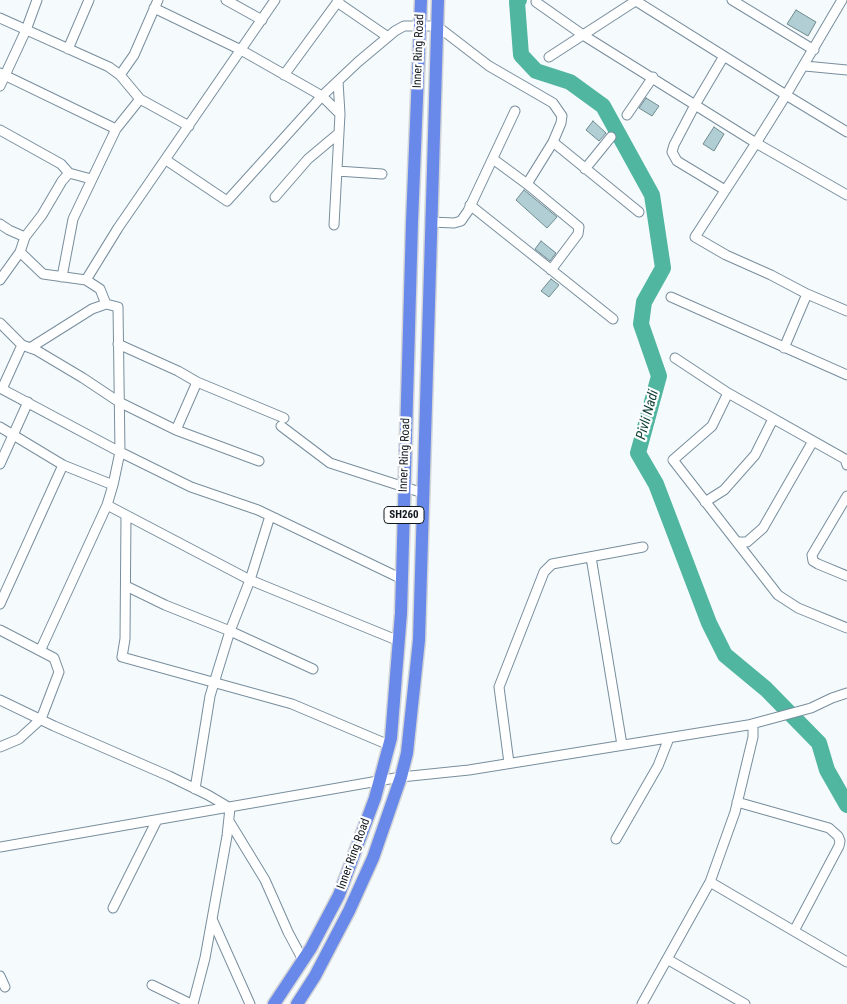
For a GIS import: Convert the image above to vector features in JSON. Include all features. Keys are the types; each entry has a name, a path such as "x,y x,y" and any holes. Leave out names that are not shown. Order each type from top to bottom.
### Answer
{"highway":[{"name":"Inner Ring Road","path":"274,1004 321,931 339,895 375,798 393,724 402,579 412,222 421,0"},
{"name":"Inner Ring Road","path":"297,1004 315,976 349,911 373,858 401,777 407,753 420,640 438,0"}],"street":[{"path":"0,86 3,74 26,30 37,0"},
{"path":"68,49 90,0"},
{"path":"226,0 262,20"},
{"path":"86,280 118,228 275,0"},
{"path":"549,57 637,0 786,96 847,132"},
{"path":"732,0 814,50"},
{"path":"830,0 840,3 805,66 695,237 726,255 847,311"},
{"path":"284,75 338,1 388,37"},
{"path":"536,2 583,35 756,143 846,192"},
{"path":"120,74 134,55 156,4 322,96 340,114"},
{"path":"0,18 110,67 120,74 140,99 189,126"},
{"path":"166,160 227,201 322,96 395,30 404,26 436,26 489,66 553,103 562,116 553,142 527,184"},
{"path":"724,56 695,105 672,152 677,161 725,190"},
{"path":"805,66 847,70"},
{"path":"3,74 116,128"},
{"path":"627,115 653,77"},
{"path":"334,226 340,114 338,81"},
{"path":"62,277 73,219 116,128 140,99"},
{"path":"431,222 454,224 461,220 493,159 515,111"},
{"path":"0,130 61,164 69,173 91,179"},
{"path":"275,197 308,159 339,133"},
{"path":"586,169 611,137"},
{"path":"553,142 638,212"},
{"path":"493,159 579,227 578,234 551,270"},
{"path":"337,171 382,174"},
{"path":"0,280 20,252 25,237 42,215 62,181 69,173"},
{"path":"470,205 613,319"},
{"path":"0,224 25,237"},
{"path":"20,252 43,274 86,280 100,289 106,304"},
{"path":"784,348 807,294"},
{"path":"671,297 847,375"},
{"path":"40,651 106,505 113,485 120,452 118,307 106,304 26,346 1,393 28,402 120,452 191,487 270,516 402,579"},
{"path":"0,323 26,346 83,378 119,402 176,430 259,461"},
{"path":"118,344 282,422 330,463 424,493"},
{"path":"675,358 728,393 845,459 847,465"},
{"path":"176,430 197,382"},
{"path":"728,393 712,426 673,460 705,502 742,544 778,595 798,608 847,628"},
{"path":"0,464 28,402"},
{"path":"705,502 724,490 755,455 773,419"},
{"path":"0,427 63,465 113,485"},
{"path":"742,544 763,528 813,441"},
{"path":"0,604 63,465"},
{"path":"847,496 812,555 813,561 847,576"},
{"path":"106,505 250,580 399,641"},
{"path":"126,516 125,639 122,656 292,704 389,745"},
{"path":"195,789 210,696 230,631 250,580 270,516"},
{"path":"509,763 499,687 547,567 552,564 643,547"},
{"path":"591,557 622,745"},
{"path":"126,586 165,606 230,631 313,669"},
{"path":"0,630 54,658 59,672 41,720 19,739 0,747"},
{"path":"0,847 401,777 468,770 753,724 811,708 847,693"},
{"path":"0,700 195,789 230,808"},
{"path":"642,1004 710,882 737,802 753,737 753,724"},
{"path":"616,839 658,766 669,738"},
{"path":"737,802 829,828 838,836 839,846 794,932"},
{"path":"152,985 192,1004 212,918 227,836 230,808"},
{"path":"113,908 157,820"},
{"path":"228,821 265,880 288,932 303,960"},
{"path":"710,882 847,962"},
{"path":"212,918 250,1004"},
{"path":"667,959 745,1004"},
{"path":"0,976 5,987"}],"building":[{"path":"796,10 816,22 808,36 787,24"},
{"path":"646,98 659,106 652,116 639,108"},
{"path":"593,121 606,133 599,141 586,130"},
{"path":"714,127 724,134 714,151 703,144"},
{"path":"524,190 557,217 547,228 516,200"},
{"path":"541,241 556,253 550,261 535,249"},
{"path":"551,279 559,285 549,297 541,291"}],"waterway":[{"name":"Pivli Nadi","path":"519,0 517,2 521,55 536,71 570,82 603,106 652,195 663,268 644,302 641,324 659,376 638,453 656,484 709,623 725,655 766,689 819,743 827,770 847,805"}]}
